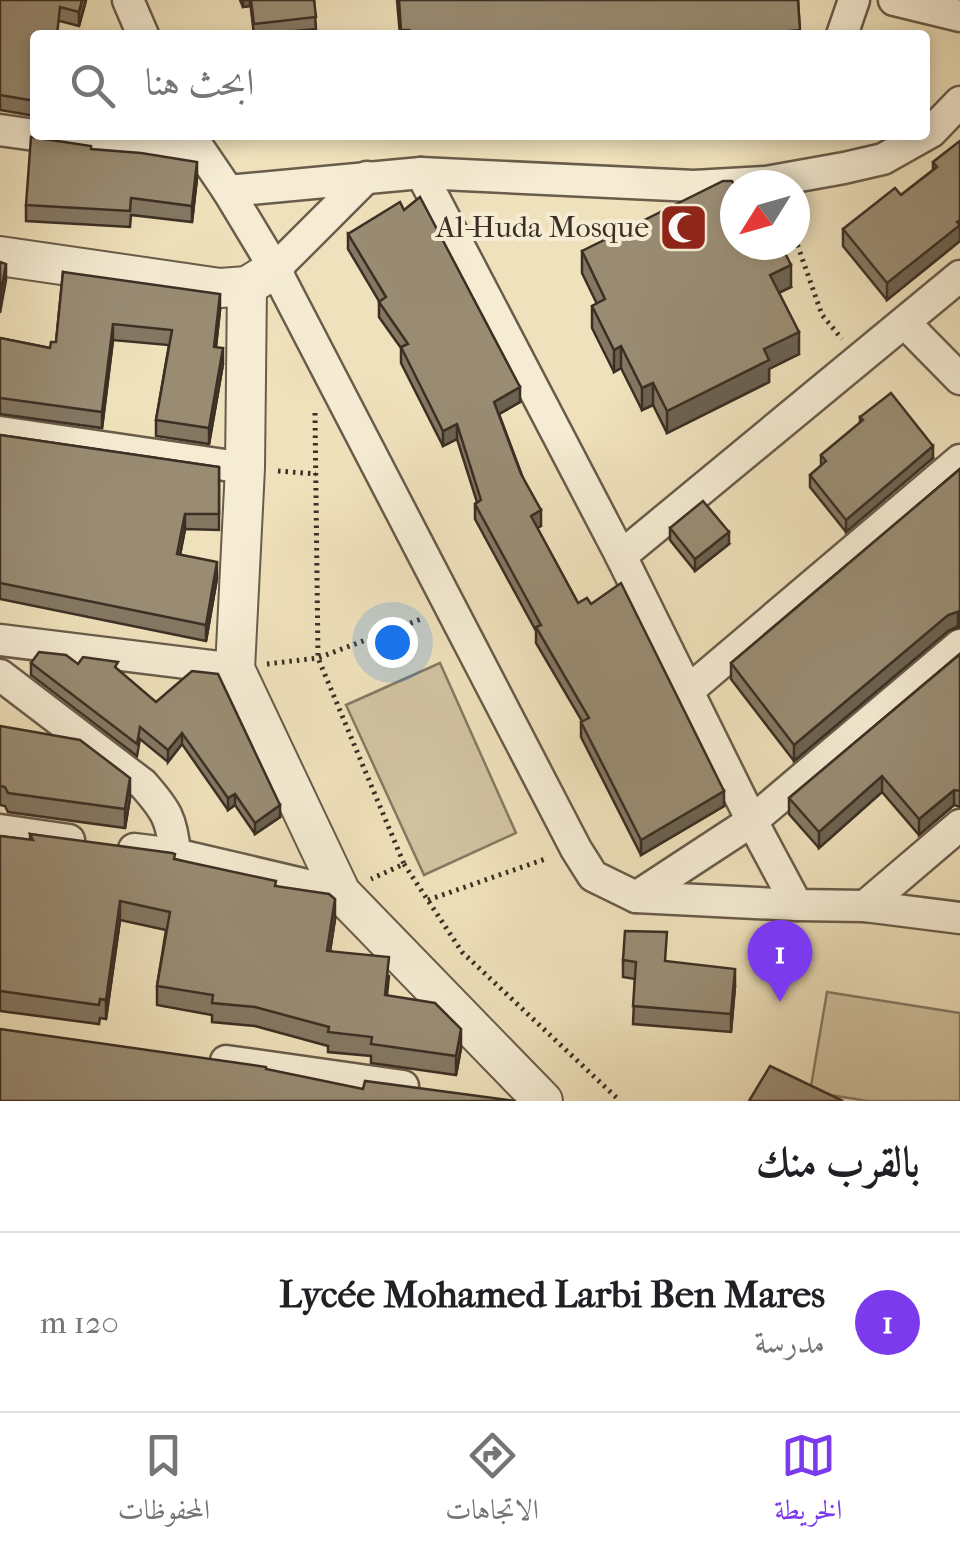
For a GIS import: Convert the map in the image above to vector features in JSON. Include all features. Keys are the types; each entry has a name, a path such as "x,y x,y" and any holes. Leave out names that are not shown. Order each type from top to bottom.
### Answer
{"street":[{"path":"128,0 141,30"},
{"path":"844,30 854,0"},
{"path":"894,0 960,16"},
{"path":"930,133 960,102"},
{"path":"0,130 30,134"},
{"path":"103,140 197,147 228,191 261,278 451,608 593,876 636,897 865,906 960,918"},
{"path":"228,191 421,173 694,186 766,182 883,158 916,140"},
{"path":"421,173 622,556 797,906"},
{"path":"0,256 220,288 261,278 367,177"},
{"path":"622,556 960,276"},
{"path":"261,278 245,468 235,668 341,894 543,1101"},
{"path":"906,323 960,380"},
{"path":"0,432 245,468"},
{"path":"689,690 960,460"},
{"path":"0,640 235,668"},
{"path":"636,897 752,821 960,645"},
{"path":"0,675 143,784 162,806 173,828 175,854"},
{"path":"865,906 960,825"},
{"path":"0,830 175,854 341,894"},
{"path":"194,1057 428,1090"}],"path":[{"path":"803,260 822,315 860,360"},
{"path":"315,400 318,658 404,864 462,952 620,1101"},
{"path":"235,668 318,658 451,608"},
{"path":"428,900 576,849"},
{"path":"341,894 404,864"}],"shaded area":[{"path":"440,663 516,833 424,875 346,705"},
{"path":"827,992 960,1013 960,1101 868,1101 810,1092"}],"building":[{"path":"0,0 82,0 79,12 60,7 58,30 30,30 30,100 0,95"},
{"path":"251,0 314,0 316,17 254,24"},
{"path":"399,0 798,0 800,30 409,30 401,30"},
{"path":"31,140 197,162 192,206 131,198 130,211 26,205"},
{"path":"960,141 960,225 887,283 843,229 895,188 901,195 937,167 933,162"},
{"path":"720,182 720,260 788,260 791,265 770,275 799,332 764,349 769,360 667,411 653,383 642,388 621,346 614,350 592,306 605,299 582,251"},
{"path":"420,197 520,387 494,402 521,474 541,510 531,516 578,603 587,598 591,604 621,583 724,791 641,840 581,722 589,718 536,627 541,625 475,504 481,500 457,424 443,431 401,347 408,344 379,302 386,297 348,234 400,202 404,210"},
{"path":"0,262 6,264 0,297"},
{"path":"63,272 220,294 214,347 223,348 209,428 156,420 172,330 113,324 102,412 0,398 0,338 50,348 51,342 56,342"},
{"path":"891,393 933,446 846,520 810,475 826,461 821,455"},
{"path":"0,435 219,467 219,514 185,514 177,554 217,562 206,625 0,583"},
{"path":"960,469 960,611 948,615 794,745 731,663"},
{"path":"703,501 729,532 695,559 670,528"},
{"path":"39,652 66,655 78,664 83,657 118,662 115,667 156,702 192,671 218,674 280,805 255,823 235,794 228,798 182,733 168,750 140,727 137,744 31,663"},
{"path":"960,654 960,791 954,790 919,819 882,776 819,832 789,798"},
{"path":"0,726 80,740 130,778 125,809 8,793 0,786"},
{"path":"30,834 172,853 174,859 276,881 275,886 329,894 335,899 327,951 389,957 385,995 435,1003 461,1029 456,1056 371,1044 372,1037 328,1032 329,1027 255,1007 212,1003 213,995 157,986 170,912 120,901 106,1000 100,999 99,1005 0,991 0,836 33,840"},
{"path":"625,931 667,932 665,961 735,969 731,1014 633,1006 636,962 623,960"},
{"path":"0,1029 266,1067 363,1089 365,1081 516,1101 0,1101"},
{"path":"770,1066 843,1101 749,1101"}],"place":[{"name":"Al-Huda Mosque","path":"684,227"},
{"name":"Lycée Mohamed Larbi Ben Mares","path":"780,1002"}]}
